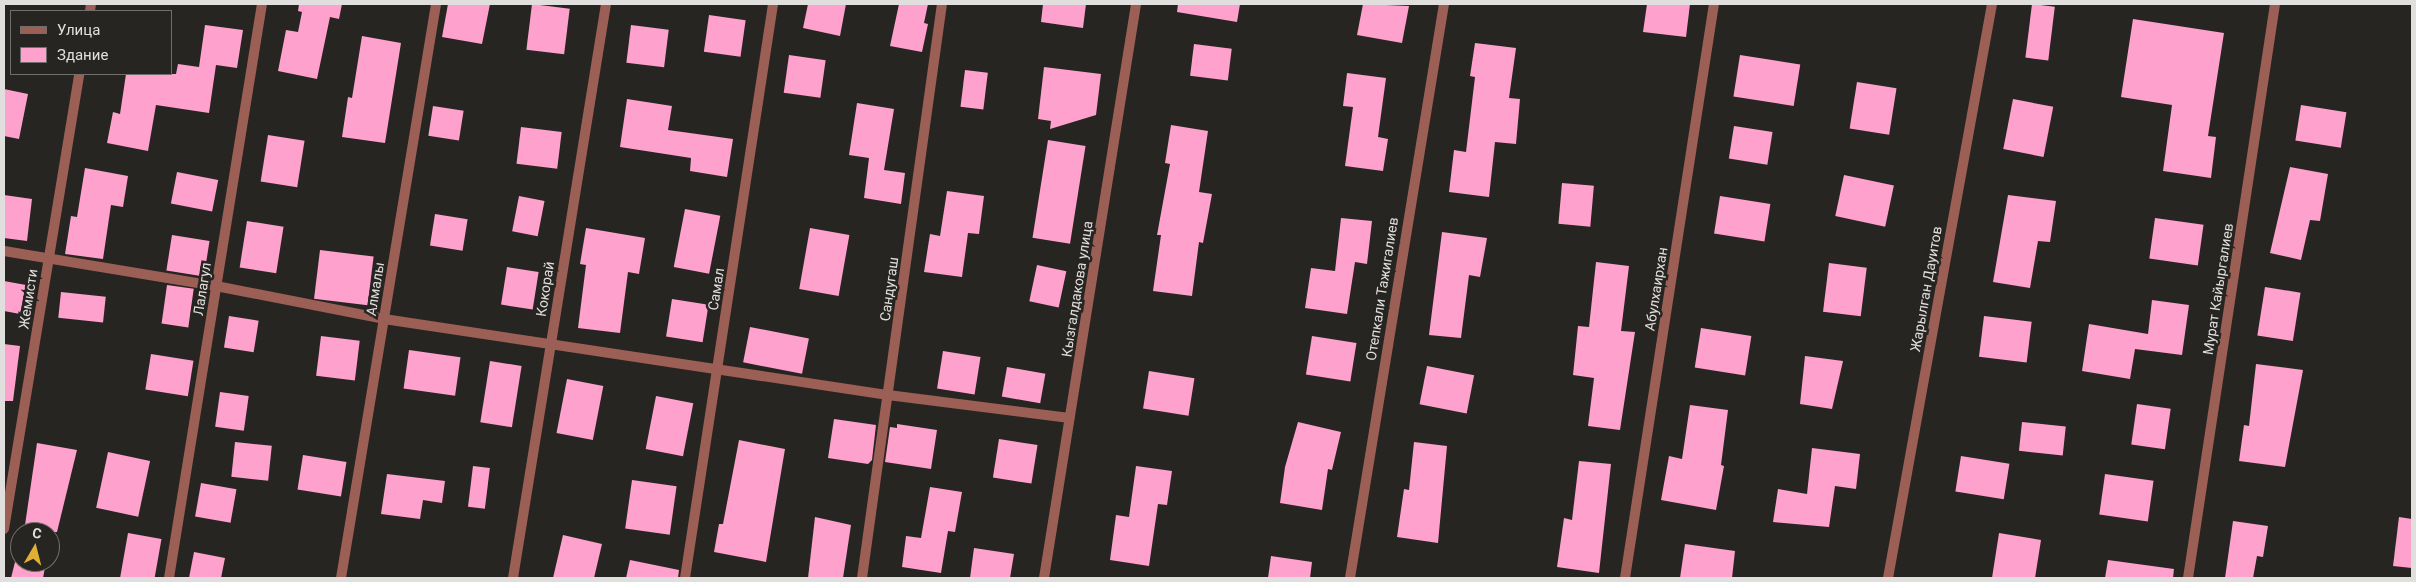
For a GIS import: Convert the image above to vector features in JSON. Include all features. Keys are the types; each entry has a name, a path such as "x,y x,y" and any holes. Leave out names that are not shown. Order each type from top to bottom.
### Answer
{"street":[{"name":"Лалагул","path":"169,578 262,4"},
{"name":"Алмалы","path":"341,578 436,4"},
{"name":"Кокорай","path":"513,578 606,4"},
{"name":"Самал","path":"685,578 773,4"},
{"name":"Сандугаш","path":"862,578 942,4"},
{"name":"Кызгалдакова улица","path":"1044,578 1136,4"},
{"name":"Отепкали Тажигалиев","path":"1350,578 1444,4"},
{"name":"Абулхаирхан","path":"1625,578 1714,4"},
{"name":"Жарылган Дауитов","path":"1888,578 1992,4"},
{"name":"Мурат Кайыргалиев","path":"2188,578 2275,4"},
{"name":"Жемисти","path":"4,529 79,75"},
{"path":"4,251 216,286 384,319 888,395 1070,418"}],"building":[{"path":"299,4 342,4 339,19 330,17 317,79 278,71 286,30 298,32 302,12 298,11"},
{"path":"448,4 490,4 482,44 442,37"},
{"path":"532,4 570,9 564,54 526,50"},
{"path":"808,4 846,4 840,36 803,28"},
{"path":"899,4 928,4 924,23 928,24 922,52 890,46"},
{"path":"1043,4 1086,4 1083,28 1041,22"},
{"path":"1178,4 1240,4 1237,22 1177,12"},
{"path":"1363,4 1409,6 1402,43 1357,35"},
{"path":"1647,4 1690,4 1686,37 1643,32"},
{"path":"2032,4 2055,7 2048,60 2025,58"},
{"path":"709,15 746,20 740,57 704,52"},
{"path":"2133,19 2224,33 2208,136 2216,137 2211,178 2163,171 2172,105 2121,97"},
{"path":"205,25 243,30 237,68 216,65 209,113 156,105 148,151 107,143 113,112 120,114 126,75 172,75 176,74 178,64 199,67"},
{"path":"631,25 669,30 664,67 626,63"},
{"path":"362,36 401,43 385,143 342,137 348,97 352,98"},
{"path":"1475,43 1516,48 1509,98 1520,99 1516,144 1495,142 1489,197 1449,192 1454,150 1466,152 1475,77 1470,76"},
{"path":"1194,44 1232,49 1228,80 1190,76"},
{"path":"789,55 826,60 820,98 784,93"},
{"path":"1740,55 1800,65 1794,106 1733,96"},
{"path":"1044,67 1101,74 1096,115 1050,129 1051,121 1038,119"},
{"path":"965,70 988,73 983,110 960,107"},
{"path":"1347,73 1386,78 1378,137 1388,139 1383,171 1345,166 1353,107 1343,106"},
{"path":"1857,82 1897,88 1889,135 1850,128"},
{"path":"4,89 28,94 19,139 4,136"},
{"path":"627,99 672,106 668,130 733,139 727,177 690,171 691,158 620,147"},
{"path":"2013,99 2053,107 2044,157 2003,149"},
{"path":"857,103 894,109 884,170 905,173 901,204 864,198 869,158 849,155"},
{"path":"2301,105 2346,112 2341,148 2295,141"},
{"path":"433,106 464,111 459,140 428,136"},
{"path":"1171,125 1208,131 1199,192 1212,194 1203,243 1199,242 1192,296 1153,291 1161,235 1157,235 1170,164 1165,163"},
{"path":"1734,126 1773,132 1767,165 1729,159"},
{"path":"521,127 562,132 557,169 516,164"},
{"path":"268,135 305,141 297,187 261,181"},
{"path":"1048,140 1086,146 1070,244 1033,238"},
{"path":"2290,167 2328,174 2320,221 2310,220 2301,260 2270,253"},
{"path":"85,168 128,176 123,207 111,205 103,259 65,254 71,216 77,217"},
{"path":"177,172 218,180 212,211 171,203"},
{"path":"1844,175 1894,186 1885,227 1835,216"},
{"path":"1562,183 1594,186 1590,227 1558,224"},
{"path":"947,191 984,196 979,234 968,233 962,277 924,272 930,234 940,236"},
{"path":"4,195 32,199 27,241 4,238"},
{"path":"2008,195 2056,201 2050,242 2038,241 2030,288 1993,282"},
{"path":"519,196 545,201 538,236 512,231"},
{"path":"1720,196 1770,204 1764,242 1714,234"},
{"path":"685,209 720,216 709,274 674,267"},
{"path":"435,214 468,219 463,251 430,246"},
{"path":"1341,218 1372,221 1367,264 1355,262 1347,314 1305,308 1311,268 1335,271"},
{"path":"2155,218 2204,225 2198,265 2149,259"},
{"path":"247,221 284,227 276,273 240,267"},
{"path":"586,228 645,238 639,274 628,272 620,333 578,328 586,265 580,264"},
{"path":"810,228 849,235 839,296 799,289"},
{"path":"1442,232 1487,238 1480,277 1469,275 1461,338 1429,335"},
{"path":"172,235 210,241 204,277 166,271"},
{"path":"320,250 374,257 368,305 314,299"},
{"path":"1596,262 1629,266 1621,331 1635,332 1620,430 1588,426 1594,378 1573,375 1578,326 1589,327"},
{"path":"1829,263 1867,268 1861,316 1823,312"},
{"path":"1037,265 1066,271 1059,307 1029,301"},
{"path":"507,267 539,272 533,310 501,305"},
{"path":"4,281 26,285 20,314 4,311"},
{"path":"167,285 194,289 188,327 162,324"},
{"path":"2265,287 2301,293 2293,341 2257,335"},
{"path":"61,292 106,297 103,323 58,318"},
{"path":"672,299 709,305 703,342 666,337"},
{"path":"2152,300 2189,305 2182,355 2135,349 2130,379 2082,371 2089,324 2148,334"},
{"path":"229,316 259,321 254,352 224,348"},
{"path":"1984,316 2032,322 2027,363 1979,357"},
{"path":"750,327 809,338 802,374 743,362"},
{"path":"1701,328 1751,336 1745,375 1695,368"},
{"path":"321,336 360,341 355,380 316,376"},
{"path":"1312,336 1356,343 1350,382 1306,375"},
{"path":"4,344 20,346 13,401 4,401"},
{"path":"409,350 460,357 455,396 404,389"},
{"path":"943,351 981,357 975,394 937,389"},
{"path":"151,354 193,361 188,396 145,390"},
{"path":"1805,356 1843,361 1832,409 1800,404"},
{"path":"490,361 522,366 512,427 480,422"},
{"path":"2256,364 2303,370 2285,467 2239,461 2244,425 2249,426"},
{"path":"1427,366 1474,375 1467,413 1420,404"},
{"path":"1007,367 1045,374 1040,403 1002,397"},
{"path":"1149,371 1194,378 1188,416 1143,409"},
{"path":"567,379 603,386 593,440 557,433"},
{"path":"220,392 249,396 244,431 215,427"},
{"path":"656,396 693,403 683,456 646,449"},
{"path":"2137,404 2171,409 2165,449 2131,445"},
{"path":"1690,405 1728,410 1721,465 1724,466 1716,510 1661,500 1669,456 1682,459"},
{"path":"834,419 876,425 872,460 868,464 828,458"},
{"path":"1298,422 1341,432 1332,470 1328,469 1322,510 1280,503 1285,467"},
{"path":"2022,422 2066,427 2063,455 2019,451"},
{"path":"897,424 937,430 931,469 885,462 890,427 897,428"},
{"path":"999,439 1038,445 1031,484 993,478"},
{"path":"739,440 785,449 766,562 714,552 719,524 723,524"},
{"path":"235,442 272,446 268,481 231,477"},
{"path":"1414,442 1447,446 1438,543 1397,537 1404,489 1409,490"},
{"path":"37,443 77,450 59,522 25,522"},
{"path":"1812,448 1860,454 1856,489 1835,486 1829,527 1773,522 1778,489 1807,494"},
{"path":"108,452 150,461 138,517 96,508"},
{"path":"303,455 346,462 341,496 298,490"},
{"path":"1961,456 2009,464 2004,499 1955,492"},
{"path":"1579,461 1611,464 1599,573 1557,567 1564,518 1572,520"},
{"path":"473,466 490,468 485,509 468,507"},
{"path":"1136,466 1172,471 1167,505 1158,504 1149,566 1110,560 1116,515 1129,517"},
{"path":"387,474 445,481 442,503 423,500 420,519 381,514"},
{"path":"2105,474 2154,481 2148,521 2099,515"},
{"path":"632,480 677,486 670,535 625,529"},
{"path":"201,483 236,489 231,523 195,516"},
{"path":"930,487 962,492 955,532 948,531 941,573 902,567 906,536 921,538"},
{"path":"815,517 851,525 843,578 808,578"},
{"path":"2399,517 2412,519 2412,568 2393,566"},
{"path":"2233,521 2268,526 2263,557 2257,556 2253,578 2225,578"},
{"path":"128,533 161,539 155,578 120,578"},
{"path":"1999,533 2041,540 2035,578 1992,578"},
{"path":"563,535 602,544 594,578 553,578"},
{"path":"1685,544 1735,551 1732,578 1680,578"},
{"path":"974,548 1014,554 1010,578 970,578"},
{"path":"194,552 225,558 221,578 189,578"},
{"path":"1271,556 1312,562 1310,578 1268,578"},
{"path":"630,560 679,570 678,578 626,578"},
{"path":"2108,560 2174,569 2173,578 2105,578"},
{"path":"12,572 44,572 43,578 11,578"}]}
